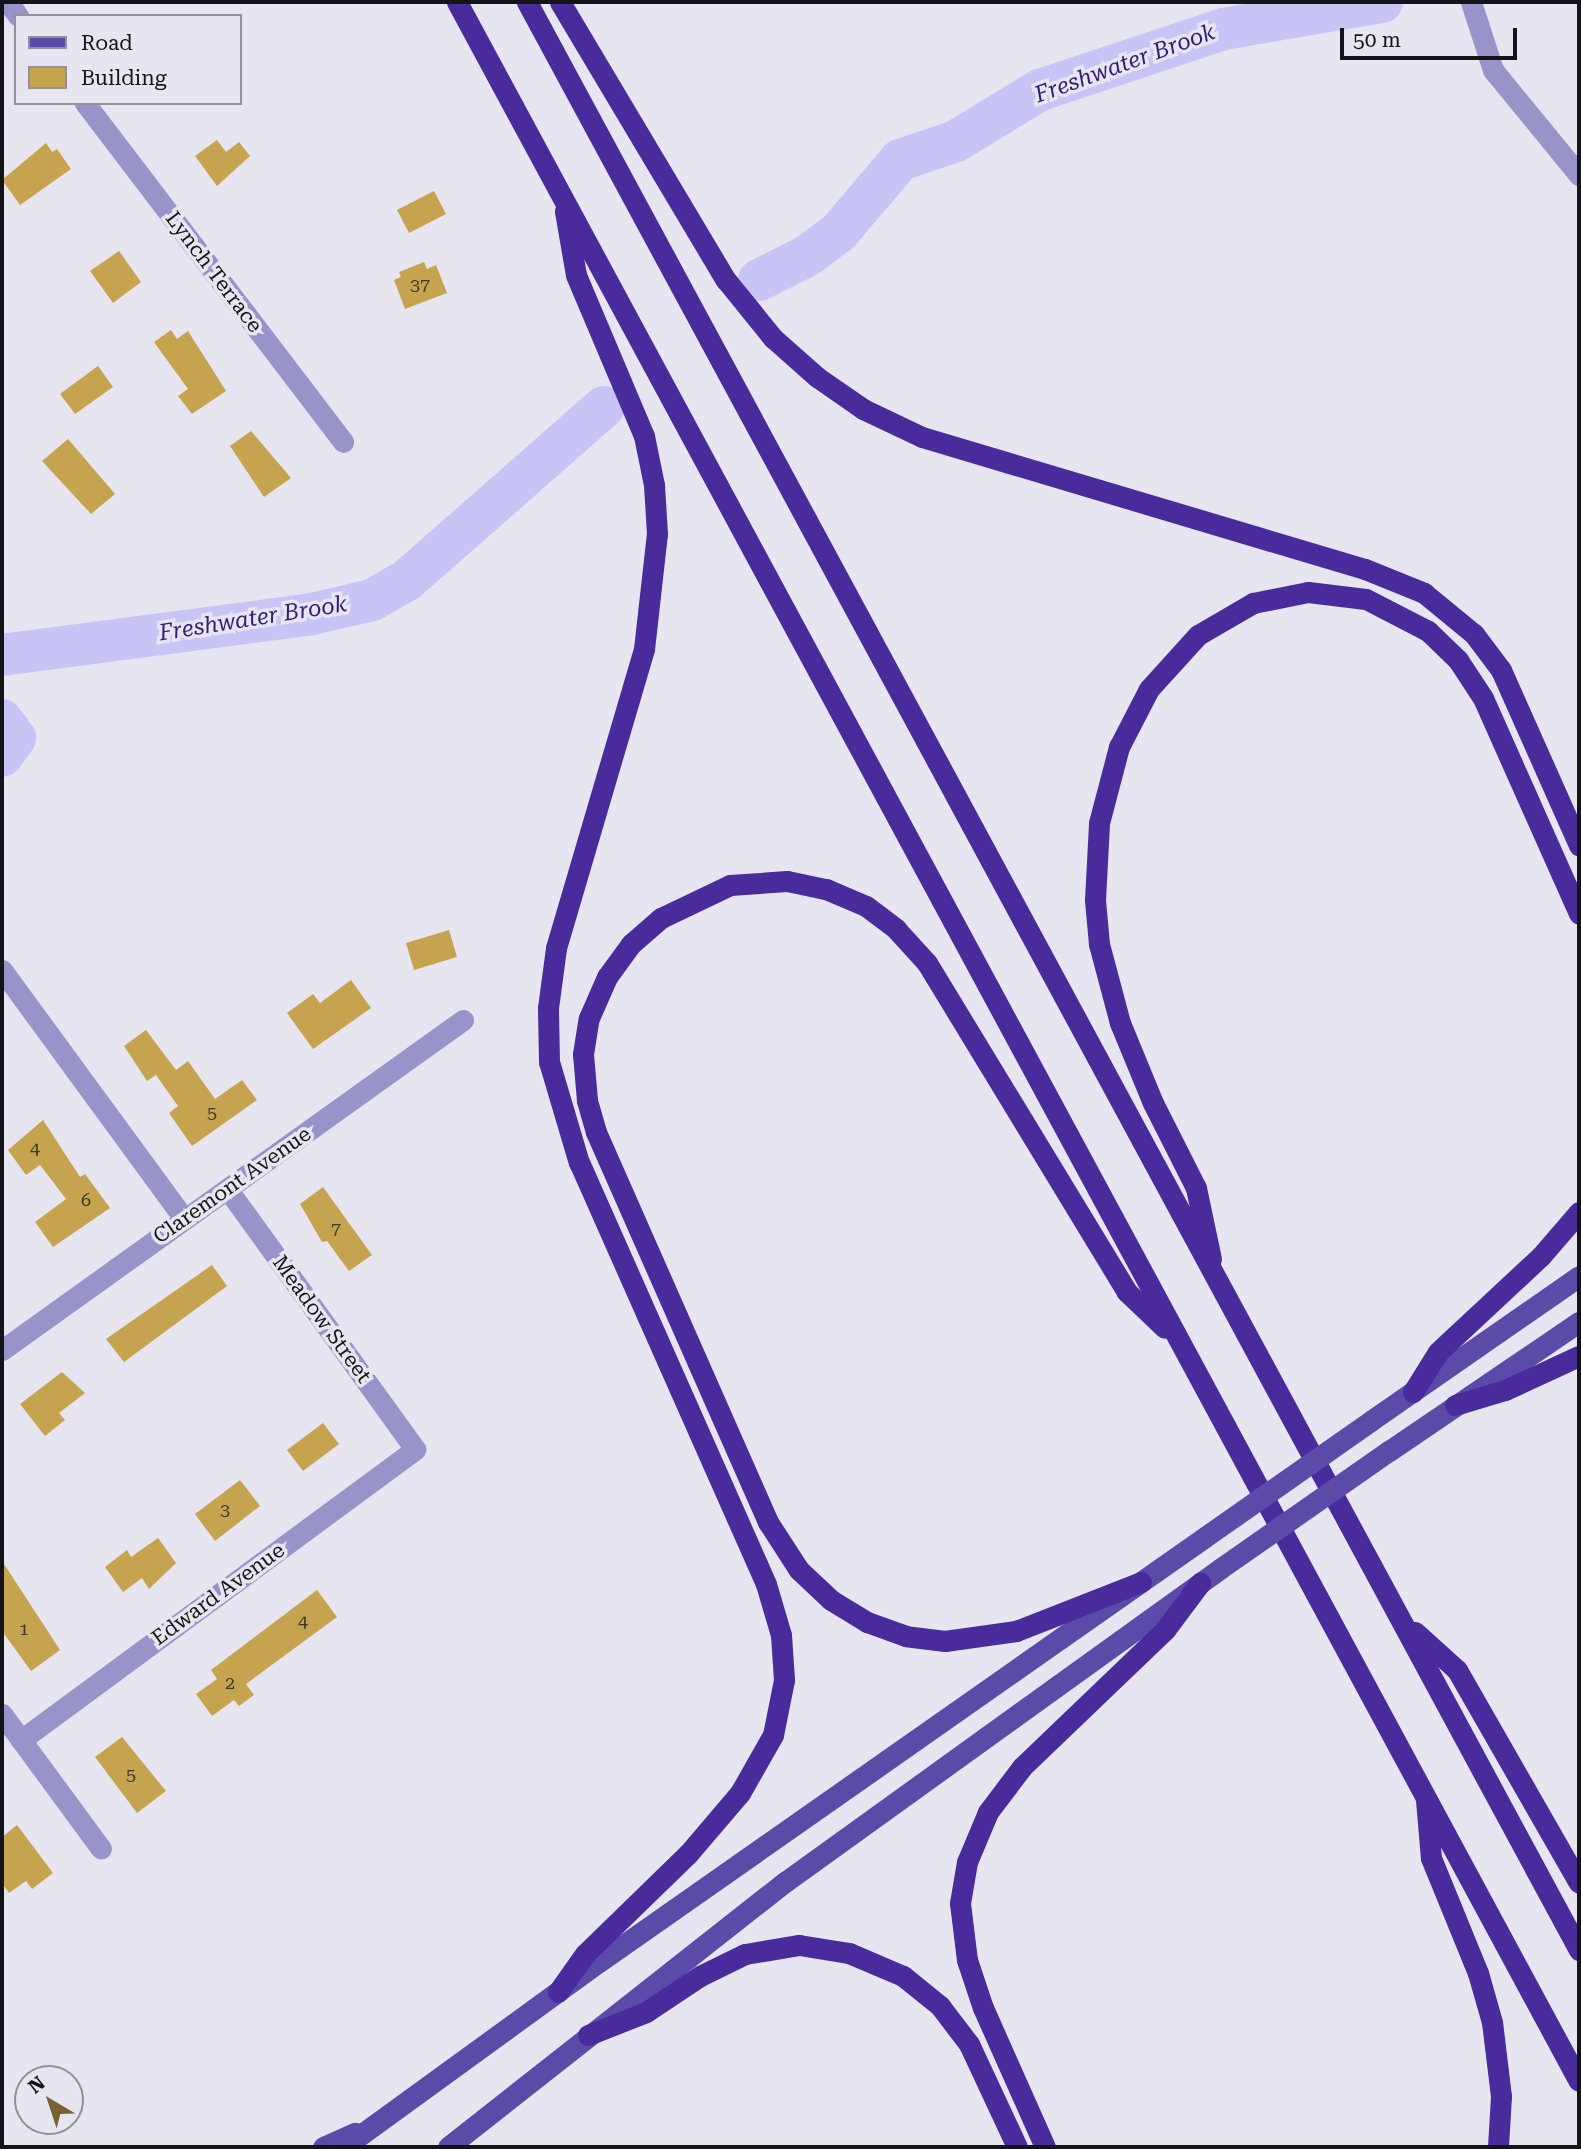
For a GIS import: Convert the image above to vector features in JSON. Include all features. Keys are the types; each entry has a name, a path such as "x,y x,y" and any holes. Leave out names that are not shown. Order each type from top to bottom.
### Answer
{"highway":[{"path":"457,2 1579,2081"},
{"path":"527,2 1579,1950"},
{"path":"559,2 726,280 773,338 817,377 863,409 922,437 1365,569 1424,593 1474,634 1501,670 1579,845"},
{"path":"558,1992 584,1954 688,1854 740,1793 773,1735 784,1681 781,1635 762,1574 579,1163 549,1062 548,1008 556,948 643,649 654,593 657,534 654,485 643,436 576,275 565,202"},
{"path":"1212,1271 1200,1200 1120,1023 1104,970 1095,911 1100,822 1119,747 1141,701 1179,653 1240,608 1286,594 1354,596 1419,624 1458,660 1483,698 1579,914"},
{"path":"1141,1582 1016,1631 945,1642 906,1636 867,1622 831,1600 799,1570 762,1509 591,1116 583,1075 586,1032 597,995 615,964 638,936 673,910 714,890 746,882 787,881 816,886 878,914 912,944 943,986 1127,1292 1179,1342"},
{"path":"1413,1392 1437,1352 1541,1256 1579,1212"},
{"path":"1455,1405 1505,1390 1579,1356"},
{"path":"1045,2147 967,1960 961,1912 967,1862 988,1812 1015,1774 1089,1698 1166,1630 1200,1583"},
{"path":"1402,1620 1457,1670 1579,1883"},
{"path":"1426,1798 1431,1858 1478,1973 1492,2022 1501,2096 1498,2147"},
{"path":"587,2035 646,2012 701,1976 745,1954 799,1945 849,1953 903,1976 940,2006 969,2044 1017,2147"}],"main road":[{"path":"344,2147 558,1992 1579,1276"},
{"path":"448,2147 587,2035 855,1830 1221,1568 1579,1322"},
{"path":"464,2147 481,2120"},
{"path":"323,2147 373,2126"}],"street":[{"path":"1471,2 1493,70 1579,175"},
{"name":"Lynch Terrace","path":"87,105 342,442"},
{"path":"2,970 184,1219"},
{"name":"Claremont Avenue","path":"2,1350 463,1020"},
{"name":"Meadow Street","path":"228,1189 415,1449"},
{"name":"Edward Avenue","path":"21,1740 415,1449"},
{"path":"2,1714 102,1849"}],"building":[{"path":"217,140 226,152 239,142 250,156 217,186 195,156"},
{"path":"46,143 52,152 57,149 71,169 20,205 2,180"},
{"path":"434,191 446,214 409,233 397,210"},
{"path":"119,251 141,282 113,303 90,271"},
{"path":"424,262 427,269 436,265 447,293 405,309 394,280 401,277 399,272"},
{"path":"171,330 177,339 188,331 226,391 192,414 178,396 188,389 154,342"},
{"path":"98,366 113,387 75,414 60,394"},
{"path":"251,431 291,478 264,497 230,446"},
{"path":"68,439 115,494 91,514 42,461"},
{"path":"449,930 457,957 414,970 406,943"},
{"path":"351,980 371,1008 313,1049 287,1013 313,994 320,1003"},
{"path":"146,1030 176,1070 188,1061 215,1099 242,1080 257,1100 192,1146 169,1113 178,1106 156,1075 147,1081 124,1046"},
{"path":"43,1120 80,1177 85,1174 110,1208 53,1247 35,1222 66,1199 40,1165 26,1175 8,1150"},
{"path":"323,1187 372,1255 349,1271 327,1241 322,1242 300,1204"},
{"path":"212,1265 227,1286 124,1362 106,1339"},
{"path":"62,1372 85,1393 59,1413 65,1420 45,1436 20,1404"},
{"path":"323,1423 339,1444 303,1471 287,1450"},
{"path":"240,1480 260,1506 215,1541 195,1514"},
{"path":"158,1538 176,1563 149,1589 142,1578 123,1592 105,1567 127,1550 131,1557"},
{"path":"2,1561 60,1650 31,1671 2,1631"},
{"path":"317,1590 337,1617 246,1684 254,1695 239,1706 234,1700 212,1716 196,1694 217,1679 211,1670"},
{"path":"122,1737 166,1791 137,1813 95,1757"},
{"path":"17,1825 53,1873 32,1889 26,1881 9,1893 2,1883 2,1837"}],"waterway":[{"name":"Freshwater Brook","path":"759,280 807,256 839,232 900,160 956,141 1040,90 1223,29 1382,2"},
{"name":"Freshwater Brook","path":"2,655 312,614 372,600 407,580 604,407"},
{"name":"Freshwater Brook","path":"2,720 15,738 2,756"}]}
